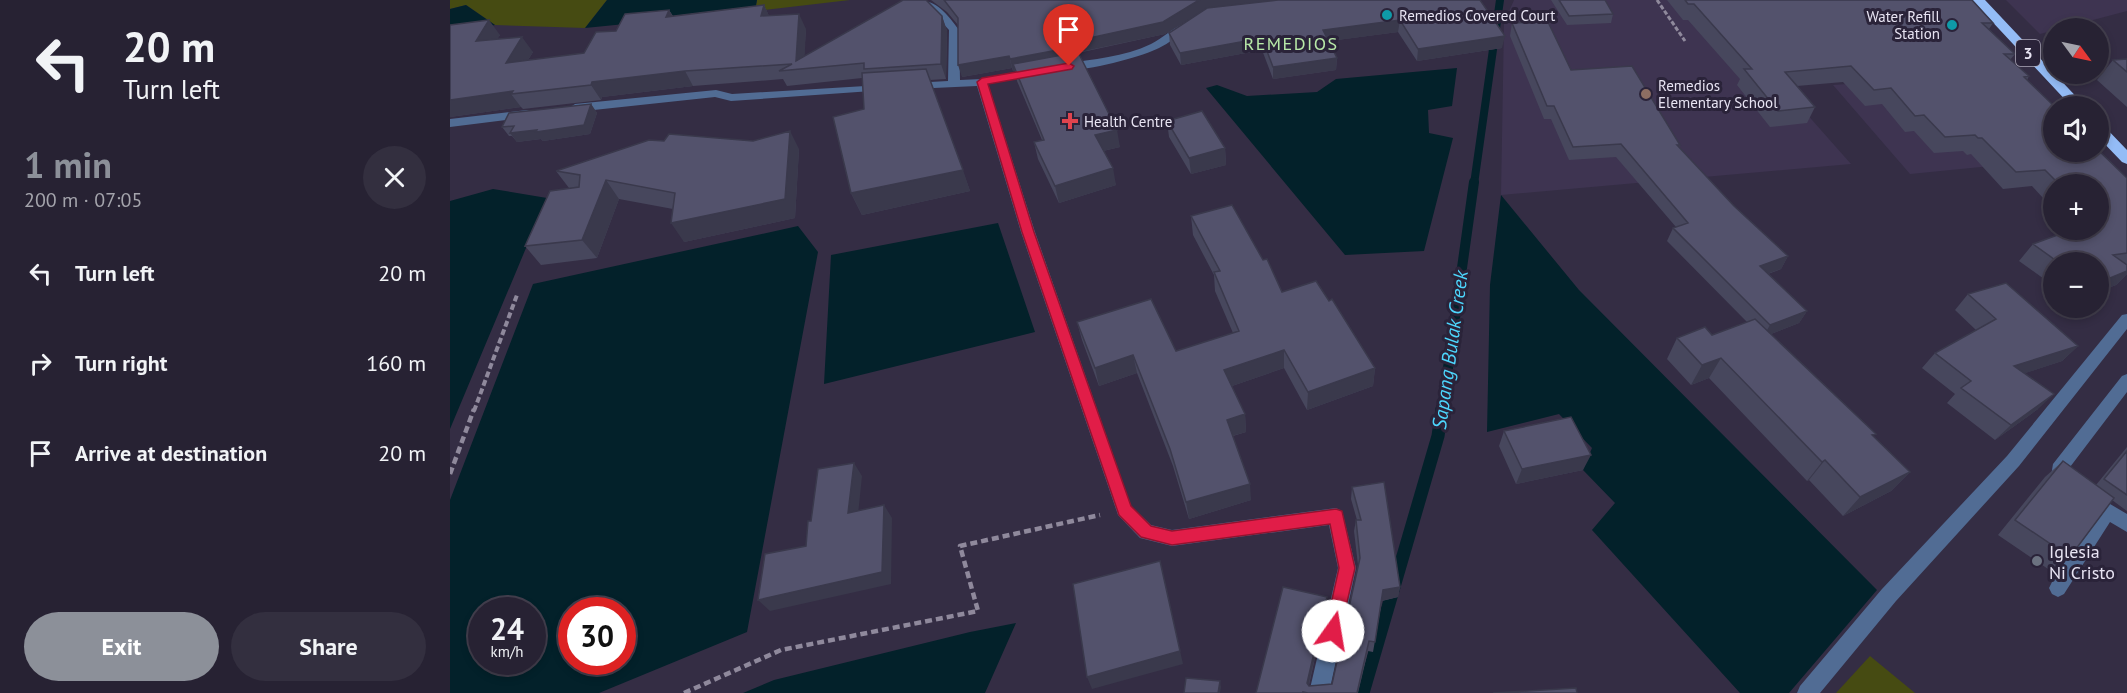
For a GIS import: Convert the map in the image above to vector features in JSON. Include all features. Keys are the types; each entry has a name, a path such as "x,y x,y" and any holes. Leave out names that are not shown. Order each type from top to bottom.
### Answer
{"highway":[{"name":"3","path":"1978,0 2069,96"},
{"path":"2109,140 2127,159"}],"street":[{"path":"922,0 934,7 954,30 954,83"},
{"path":"566,110 716,93 731,98 982,82 1150,51 1169,40 1194,20"},
{"path":"982,82 1028,232 1124,510 1146,532 1172,538 1336,516 1347,568 1319,693"},
{"path":"450,123 543,112"},
{"path":"1807,693 1888,595 2013,461 2127,319"},
{"path":"2127,380 2059,469 2059,476 2068,484 2127,524"},
{"path":"2058,588 2107,512"}],"path":[{"path":"1657,0 1685,41"},
{"path":"450,474 517,294"},
{"path":"684,693 781,650 978,611 960,546 1124,510"}],"shaded area":[{"name":"Remedios Elementary School","path":"1514,0 1706,0 1851,164 1501,195 1504,23"},
{"path":"2006,0 2127,0 2127,11 2101,18 2043,18 2043,33 2040,34"},
{"path":"2005,73 2043,134 2043,161 1910,174 1833,85"}],"green space":[{"path":"450,0 607,0 585,28 495,25 466,5 450,9"},
{"path":"757,0 850,0 755,11"},
{"path":"1870,656 1915,693 1836,693"}],"water":[{"path":"607,0 757,0 755,11 585,28"},
{"path":"466,5 495,25 450,34 450,9"},
{"path":"1457,68 1452,106 1428,110 1429,133 1453,138 1424,251 1345,255 1206,88 1217,85 1247,96 1317,92 1336,79"},
{"path":"493,189 547,198 450,429 450,201"},
{"path":"1501,195 1579,290 1877,590 1789,693 1740,693 1592,530 1615,503 1583,470 1592,448 1559,414 1487,432 1490,285"},
{"path":"998,223 1035,332 824,384 831,255"},
{"path":"798,226 818,252 747,632 599,693 450,693 450,500 533,284"},
{"path":"1016,623 985,693 743,693 774,680"}],"building":[{"path":"903,0 926,0 942,16 941,64 864,69 864,63 779,71 792,64 685,71 592,82 591,85 511,94 513,91 450,100 450,25 489,20 476,41 522,37 506,63 584,53 596,32 616,31 625,14 669,10 666,17 764,5 761,16 799,14 796,61"},
{"path":"944,0 1199,0 1163,22 1071,42 1074,47 1010,59 1009,56 958,65 958,18"},
{"path":"1278,0 1480,0 1505,36 1418,49 1400,20 1323,30 1337,58 1273,67 1262,38 1180,53 1169,33 1207,8"},
{"path":"1559,0 1605,0 1613,14 1569,16"},
{"path":"1685,0 1972,0 1993,23 1982,23 2015,54 2004,54 2029,76 2024,77 2044,96 2043,162 2109,161 2127,178 2127,253 2113,255 2127,265 2127,271 2109,278 2109,252 2044,252 2033,244 2044,240 2109,240 2109,174 2049,174 2045,170 2016,172 1982,138 1975,135 1945,137 1924,115 1915,116 1891,88 1874,90 1851,66 1785,72 1815,107 1778,111 1744,69 1752,69 1694,4 1688,4"},
{"path":"1548,22 1571,70 1632,66 1680,145 1677,145 1734,206 1788,256 1760,266 1807,311 1770,325 1673,228 1688,223 1621,144 1573,147 1554,106 1547,106 1512,23"},
{"path":"1078,52 1117,130 1095,135 1113,168 1055,186 1034,142 1044,140 1013,64"},
{"path":"2127,59 2127,72 2113,60"},
{"path":"926,69 963,170 851,193 833,117 864,109 862,73"},
{"path":"591,104 584,125 536,132 537,130 510,133 514,126 502,127 509,113"},
{"path":"1202,111 1225,148 1189,158 1167,121"},
{"path":"790,131 785,199 671,223 675,193 606,180 582,240 525,246 550,191 579,187 580,175 556,171 649,140 664,141 669,134 753,141"},
{"path":"1232,205 1263,260 1267,259 1282,292 1316,281 1329,301 1332,299 1375,368 1308,392 1284,350 1224,370 1245,414 1227,420 1250,484 1186,502 1170,449 1133,355 1095,368 1077,322 1151,299 1176,351 1239,331 1214,272 1220,271 1191,216"},
{"path":"2006,283 2043,315 2043,318 2046,318 2078,346 2014,366 2054,394 2011,425 1961,388 1971,381 1935,353 1996,319 1968,294"},
{"path":"1755,319 1876,434 1872,435 1910,472 1860,497 1825,460 1822,462 1721,358 1702,365 1677,338 1705,327 1712,335"},
{"path":"1571,417 1591,455 1522,469 1504,431"},
{"path":"2127,451 2127,495 2104,479"},
{"path":"2063,461 2114,498 2070,557 2015,520"},
{"path":"854,463 848,513 884,505 882,572 758,600 765,554 806,546 808,521 811,521 818,469"},
{"path":"1384,482 1400,587 1383,590 1375,642 1369,641 1357,693 1256,693 1283,587 1327,597 1307,683 1309,686 1332,684 1360,558 1356,520 1361,520 1352,487"},
{"path":"1160,561 1180,651 1087,677 1073,584"},
{"path":"1186,678 1220,681 1218,693 1184,693"},
{"path":"1576,688 1577,693 1493,693"}],"waterway":[{"name":"Sapang Bulak Creek","path":"1474,184 1500,0"},
{"name":"Sapang Bulak Creek","path":"1442,411 1474,182"},
{"name":"Sapang Bulak Creek","path":"1363,693 1438,436 1442,409"}],"place":[{"name":"Remedios Covered Court","path":"1387,15"},
{"name":"Water Refill Station","path":"1952,25"},
{"name":"Remedios Elementary School","path":"1646,94"},
{"name":"Health Centre","path":"1070,121"},
{"name":"Iglesia Ni Cristo","path":"2037,561"}],"district":[{"name":"REMEDIOS","path":"1291,43"}],"route":[{"path":"1069,66 982,82 1028,232 1124,510 1146,532 1172,538 1336,516 1347,568 1333,631"}]}
